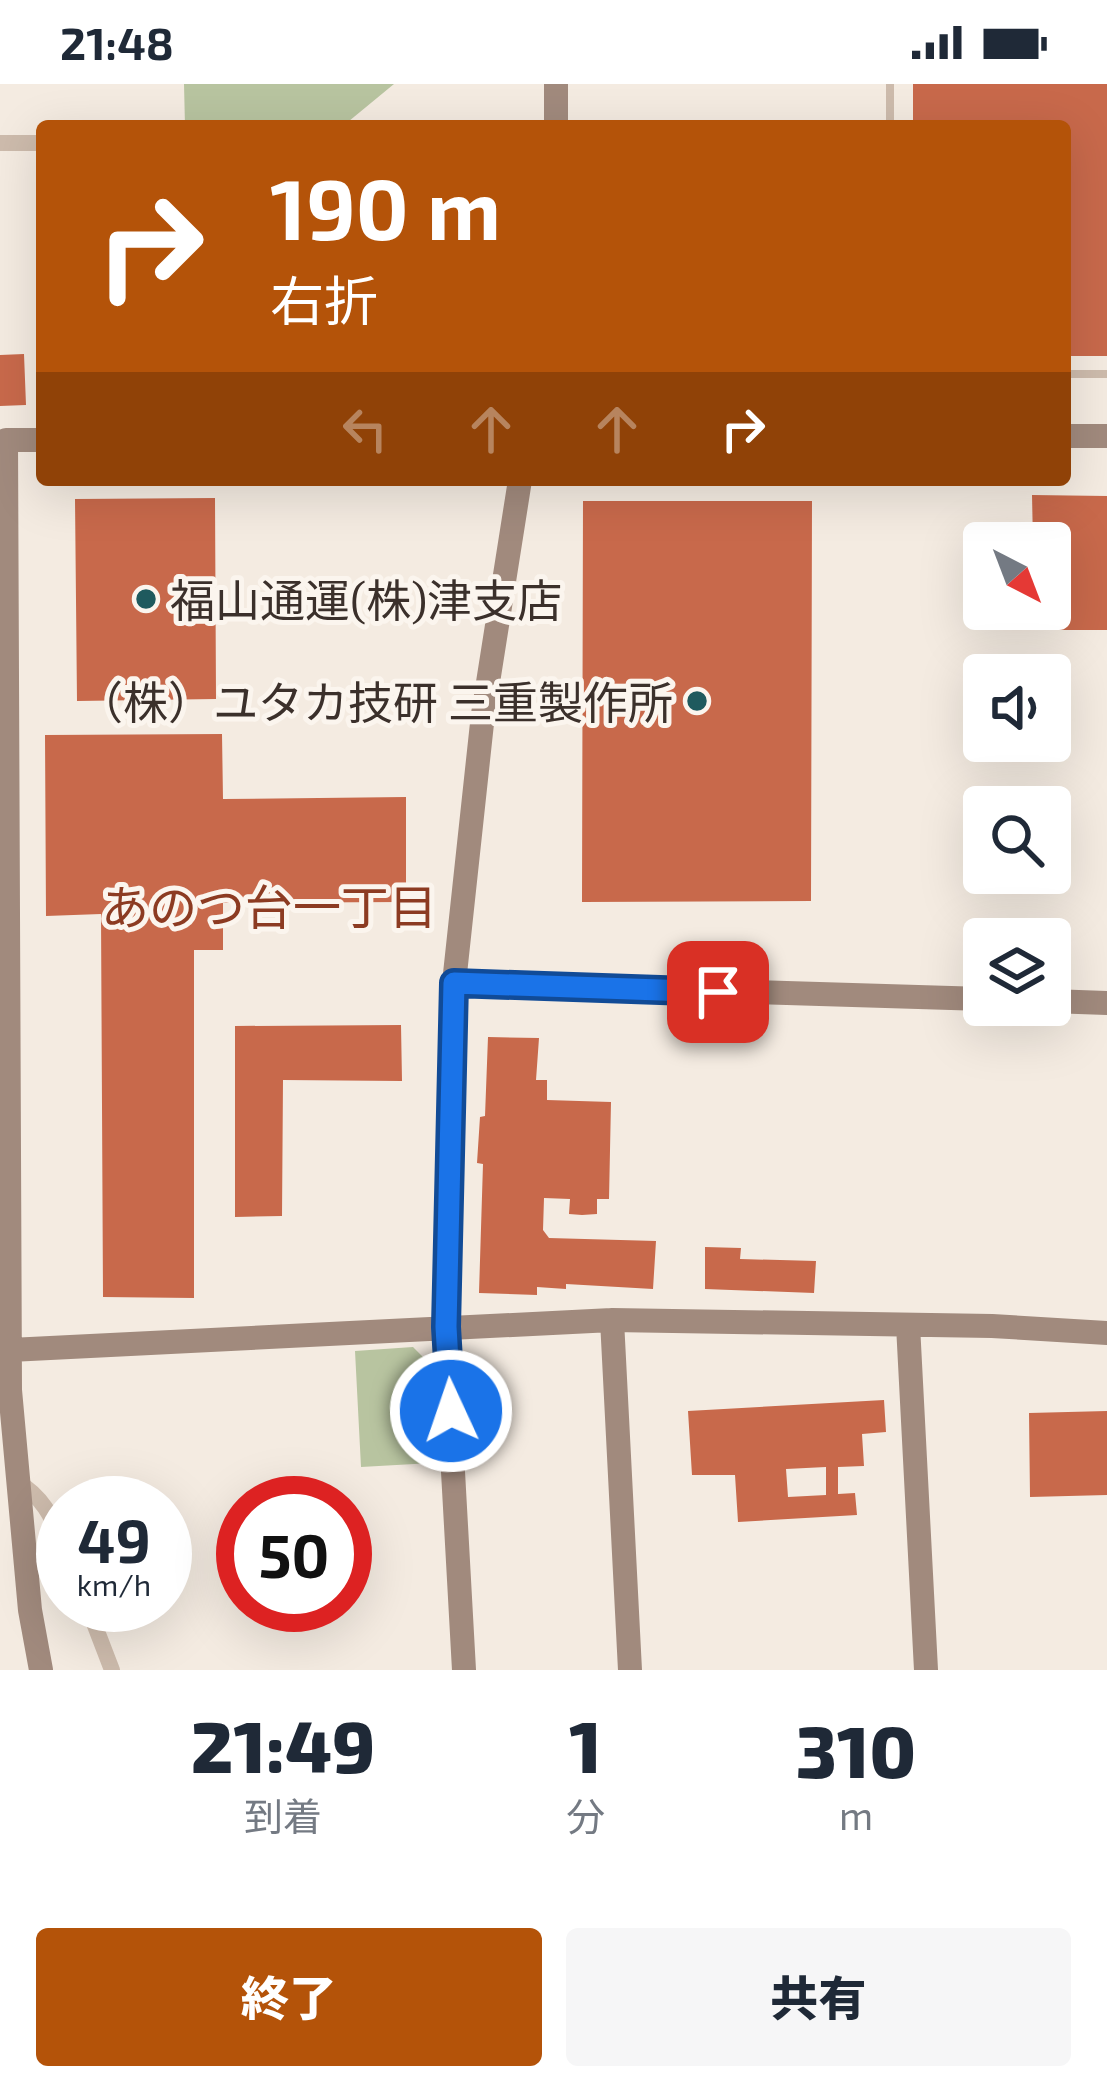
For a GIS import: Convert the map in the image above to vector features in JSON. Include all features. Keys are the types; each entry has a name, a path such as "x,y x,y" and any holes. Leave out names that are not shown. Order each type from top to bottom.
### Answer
{"street":[{"path":"556,84 556,120"},
{"path":"0,143 36,143"},
{"path":"1071,436 1107,436"},
{"path":"36,440 3,440 10,1350 16,1481 41,1670"},
{"path":"464,1670 446,1327 454,983 483,714 519,486"},
{"path":"454,983 963,999"},
{"path":"1071,1002 1107,1003"},
{"path":"10,1350 612,1320 1107,1333"},
{"path":"612,1320 630,1670"},
{"path":"908,1325 926,1670"},
{"path":"16,1481 36,1493"},
{"path":"97,1632 112,1670"}],"lane":[{"path":"890,84 890,120"},
{"path":"1071,374 1107,374"}],"green space":[{"path":"184,84 394,84 350,120 185,120"},
{"path":"413,1347 428,1362 432,1463 361,1467 355,1351"}],"building":[{"path":"913,84 1107,84 1107,356 1071,356 1071,120 913,120"},
{"path":"24,354 26,405 0,406 0,355"},
{"path":"1032,495 1107,496 1107,630 1071,630 1071,522 1033,522"},
{"name":"福山通運(株)津支店","path":"215,498 216,699 77,701 75,499"},
{"name":"（株）ユタカ技研 三重製作所","path":"583,501 812,501 811,901 582,902"},
{"path":"222,734 223,799 406,797 406,902 223,903 223,950 194,950 194,1298 103,1297 101,914 46,916 45,735"},
{"path":"401,1025 402,1081 283,1080 282,1216 235,1217 235,1026"},
{"path":"488,1037 539,1038 536,1080 547,1080 547,1100 611,1102 609,1199 597,1199 597,1214 582,1215 569,1214 570,1199 544,1198 543,1230 549,1238 656,1241 653,1289 566,1284 566,1289 537,1287 537,1295 479,1293 483,1164 477,1163 480,1117 485,1116"},
{"path":"705,1247 741,1248 740,1259 816,1261 814,1293 705,1289"},
{"path":"884,1400 886,1432 862,1434 864,1466 838,1467 838,1494 855,1493 857,1515 738,1522 735,1475 692,1475 688,1411","holes":["826,1467 826,1495 788,1497 786,1469"]},
{"path":"1107,1411 1107,1495 1030,1497 1029,1413"}],"place":[{"name":"福山通運(株)津支店","path":"146,599"},
{"name":"（株）ユタカ技研 三重製作所","path":"697,701"}],"district":[{"name":"あのつ台一丁目","path":"269,906"}],"route":[{"path":"451,1411 446,1327 454,983 718,992"}]}
